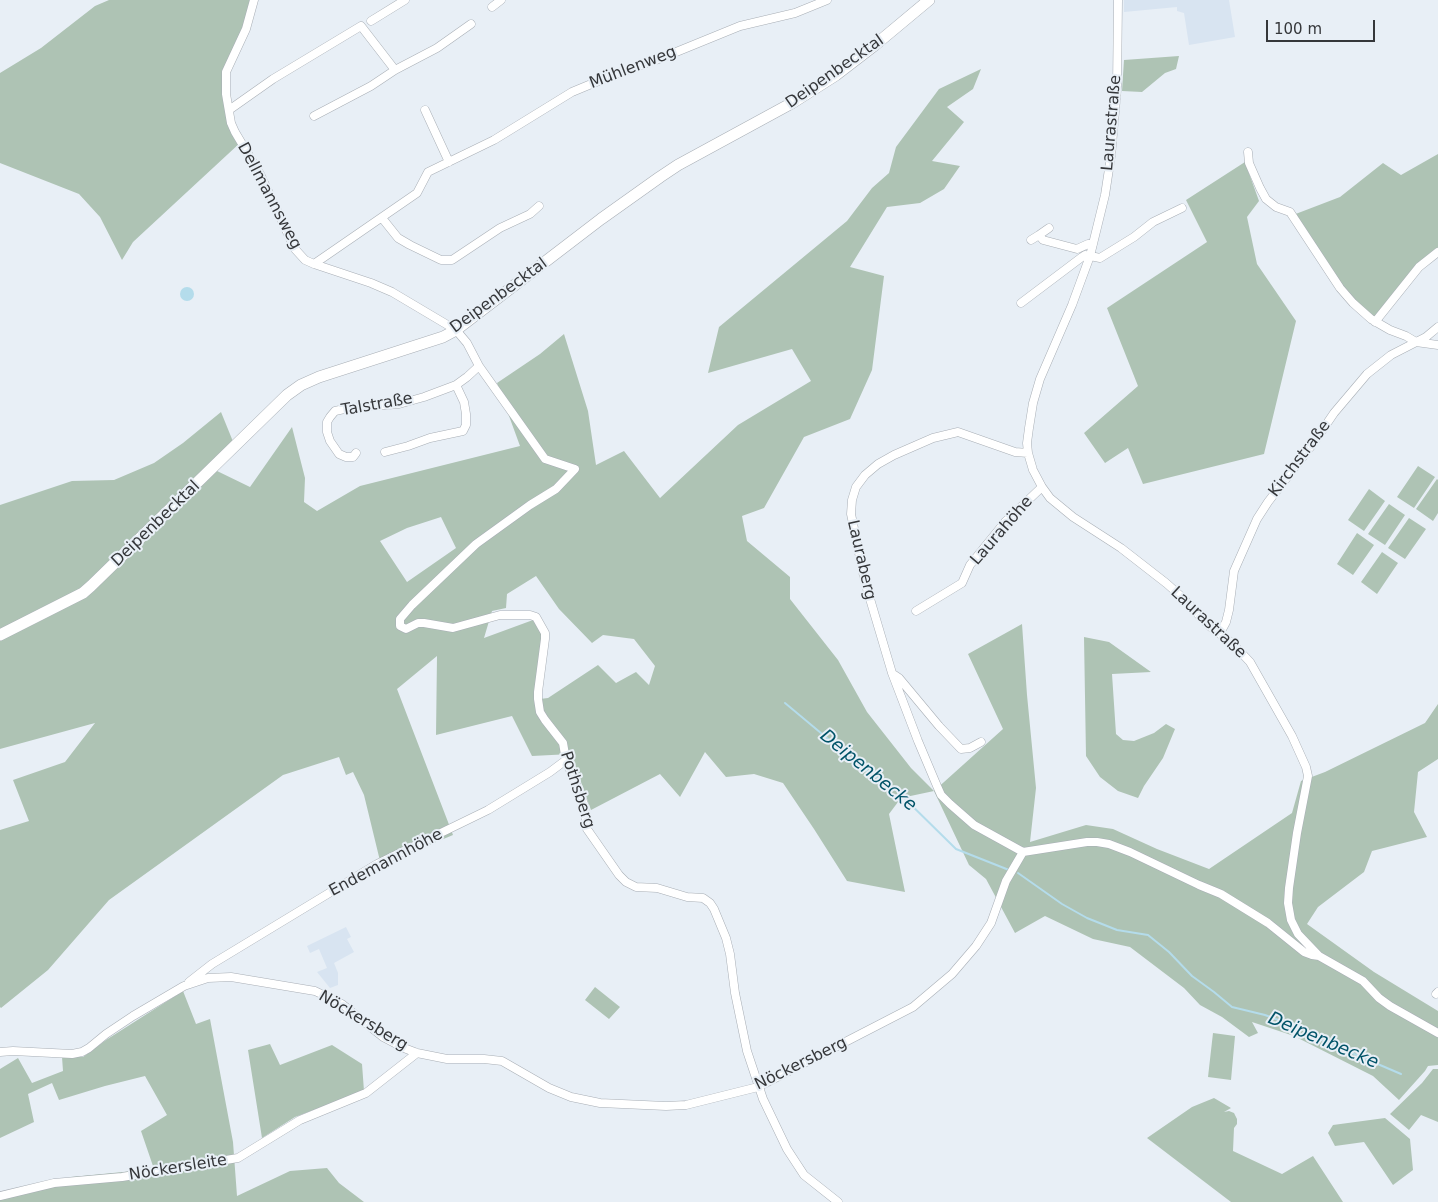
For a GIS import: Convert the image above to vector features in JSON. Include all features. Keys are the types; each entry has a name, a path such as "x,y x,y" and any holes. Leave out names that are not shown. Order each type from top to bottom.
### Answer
{"main road":[{"name":"Deipenbecktal","path":"0,635 83,593 92,586 287,395 300,385 319,377 443,337 456,330 601,219 660,177 792,103 836,75 929,0"}],"street":[{"name":"Dellmannsweg","path":"254,0 246,29 226,72 231,123 260,174 295,249 305,260 392,292 456,330"},
{"path":"371,21 404,0"},
{"name":"Mühlenweg","path":"314,264 417,193 428,172 494,140 572,92 613,74 659,59 740,26 795,13 827,0"},
{"name":"Laurastraße","path":"1118,0 1117,88 1111,156 1104,195 1090,256 1072,305 1040,379 1029,428 1028,454 1033,470 1050,498 1073,517 1121,548 1154,573 1183,598 1208,625 1232,643 1250,662 1292,736 1306,766 1308,776 1297,833 1288,903 1291,920 1298,934 1319,956 1363,981 1379,998 1390,1006 1438,1033"},
{"path":"314,116 437,48 471,24"},
{"path":"229,110 273,79 361,26 395,70"},
{"path":"425,110 449,162"},
{"path":"1248,152 1249,163 1266,199 1290,212 1340,288 1353,304 1375,322 1416,342 1438,345"},
{"path":"382,218 398,238 441,260 452,260 500,228 530,214 539,206"},
{"path":"1021,303 1085,255 1100,258 1109,254 1153,222 1182,208"},
{"path":"1032,240 1049,228"},
{"path":"1040,235 1043,240 1077,248 1094,244"},
{"path":"1375,322 1419,267 1438,252"},
{"name":"Kirchstraße","path":"1220,633 1226,622 1229,610 1234,571 1257,520 1268,502 1316,441 1334,413 1367,374 1391,355 1426,337 1438,327"},
{"path":"456,330 467,343 479,366"},
{"name":"Talstraße","path":"356,453 353,457 339,454 330,441 327,432 327,422 335,411 399,404 424,397 456,385 479,366"},
{"name":"Pothsberg","path":"479,366 545,458 575,469 556,489 530,505 476,544 412,605 400,618 400,626 406,629 418,623 424,623 449,628 500,615 530,615 536,617 545,633 546,639 538,692 540,712 563,742 566,760 584,804 587,829 622,879 631,885 658,888 687,897 703,898 710,903 726,938 747,1051 758,1087 787,1149 804,1175 838,1202"},
{"path":"385,452 430,438 463,431 466,425 466,414 464,402 456,385"},
{"name":"Lauraberg","path":"1023,852 974,825 941,794 892,673 870,598 851,514 856,486 865,475 878,464 894,455 933,438 958,432 1015,452 1028,454"},
{"name":"Laurahöhe","path":"916,611 962,583 970,565 1005,522 1042,487"},
{"name":"Lauraberg","path":"892,673 899,678 961,749 970,748 981,742"},
{"name":"Endemannhöhe","path":"184,986 212,964 363,872 488,810 566,760"},
{"path":"1023,852 1087,842 1109,844 1221,894 1268,923 1296,947 1304,952 1319,956"},
{"name":"Nöckersberg","path":"0,1052 13,1050 72,1054 82,1052 133,1016 184,986 208,978 231,977 315,991 342,1004 383,1036 417,1053 455,1060 484,1059 502,1061 560,1093 578,1099 600,1103 686,1105 758,1087 913,1007 952,974 976,946 991,923 1006,881 1023,852"},
{"name":"Nöckersleite","path":"0,1196 54,1183 122,1177 238,1158 300,1120 366,1093 417,1053"}],"shaded area":[{"path":"1124,0 1229,0 1235,37 1189,45 1184,13 1177,11 1177,7 1124,12"},
{"path":"346,927 351,937 347,939 354,952 334,963 338,973 338,985 330,988 317,972 327,968 319,949 310,953 307,946"}],"green space":[{"path":"109,0 253,0 248,20 230,62 226,95 241,142 133,242 122,260 100,217 79,194 0,163 0,73 41,48 95,6"},
{"path":"1179,56 1176,69 1165,73 1142,92 1122,91 1124,60"},
{"path":"981,69 973,89 947,107 964,122 932,161 960,166 944,189 920,203 887,207 850,267 884,276 872,370 850,419 804,437 764,508 742,516 747,541 790,577 790,599 838,660 867,712 911,768 934,791 901,798 889,814 905,892 847,881 783,783 754,774 726,777 705,752 680,797 660,774 591,810 571,754 532,756 512,716 436,735 437,656 397,689 453,835 381,865 364,795 353,772 346,775 339,757 283,775 109,900 48,970 0,1007 0,830 29,821 13,780 65,762 95,723 0,749 0,636 72,602 215,470 250,487 292,427 305,478 304,502 317,511 360,486 520,446 497,383 540,354 564,334 588,411 596,465 624,451 660,498 738,425 811,381 792,349 708,373 719,327 847,221 872,188 889,173 896,147 939,89","holes":["441,517 456,548 407,582 380,541 407,528","536,576 559,609 592,643 603,635 634,639 655,666 649,685 636,672 616,683 598,665 548,698 540,699 542,634 533,620 484,638 492,611 506,608 507,594"]},
{"path":"1438,154 1438,248 1418,265 1375,320 1354,303 1293,215 1340,197 1383,163 1401,175"},
{"path":"1245,162 1259,201 1247,217 1257,264 1296,321 1264,454 1143,484 1128,448 1105,463 1084,433 1138,386 1107,308 1207,242 1186,200"},
{"path":"221,412 234,444 87,587 0,635 0,505 72,481 114,480 154,463 183,443"},
{"path":"1418,466 1435,477 1414,508 1397,497"},
{"path":"1437,479 1438,513 1433,521 1416,509"},
{"path":"1369,489 1385,501 1364,531 1348,520"},
{"path":"1389,504 1405,515 1385,545 1368,534"},
{"path":"1409,518 1426,529 1405,559 1388,548"},
{"path":"1357,533 1374,545 1353,575 1337,564"},
{"path":"1382,552 1398,563 1377,594 1361,582"},
{"path":"1022,624 1036,788 1030,842 1086,825 1113,829 1157,849 1209,869 1292,813 1301,781 1325,772 1425,723 1438,704 1438,759 1418,772 1414,812 1427,837 1372,851 1364,872 1318,907 1307,924 1374,972 1438,1011 1438,1065 1428,1066 1399,1100 1373,1076 1294,1036 1252,1022 1258,1033 1249,1037 1222,1017 1200,1005 1184,988 1130,947 1093,939 1045,916 1015,933 986,879 969,865 934,791 1003,729 968,654"},
{"path":"1084,637 1109,642 1151,672 1112,674 1116,734 1123,740 1134,741 1154,733 1166,724 1175,729 1163,758 1138,798 1118,791 1100,777 1086,756"},
{"path":"595,987 620,1007 609,1019 585,1000"},
{"path":"183,991 196,1024 210,1019 233,1142 237,1196 290,1171 327,1168 339,1183 364,1202 0,1202 0,1198 71,1177 154,1169 141,1131 167,1115 145,1076 59,1100 52,1083 28,1094 34,1122 0,1138 0,1069 18,1058 32,1083 63,1071 62,1057 83,1057 106,1040"},
{"path":"1213,1033 1235,1036 1231,1080 1208,1077"},
{"path":"270,1044 280,1065 332,1045 362,1064 364,1091 295,1117 262,1138 248,1050"},
{"path":"1433,1069 1438,1069 1438,1122 1421,1115 1409,1130 1390,1114 1422,1083"},
{"path":"1214,1098 1231,1108 1224,1112 1234,1113 1237,1119 1237,1124 1234,1128 1233,1151 1282,1174 1313,1156 1343,1202 1231,1202 1147,1138 1192,1107"},
{"path":"1385,1118 1410,1139 1413,1170 1393,1185 1364,1142 1335,1146 1328,1133 1333,1125"}],"water":[{"path":"184,287 190,287 194,294 190,301 184,301 180,297 180,291"}],"waterway":[{"name":"Deipenbecke","path":"785,703 864,769 896,790 956,849 1009,870"},
{"name":"Deipenbecke","path":"1018,873 1062,904 1087,918 1117,930 1148,935 1169,952 1192,976 1232,1007 1265,1015 1310,1032 1324,1041 1401,1074"}]}
